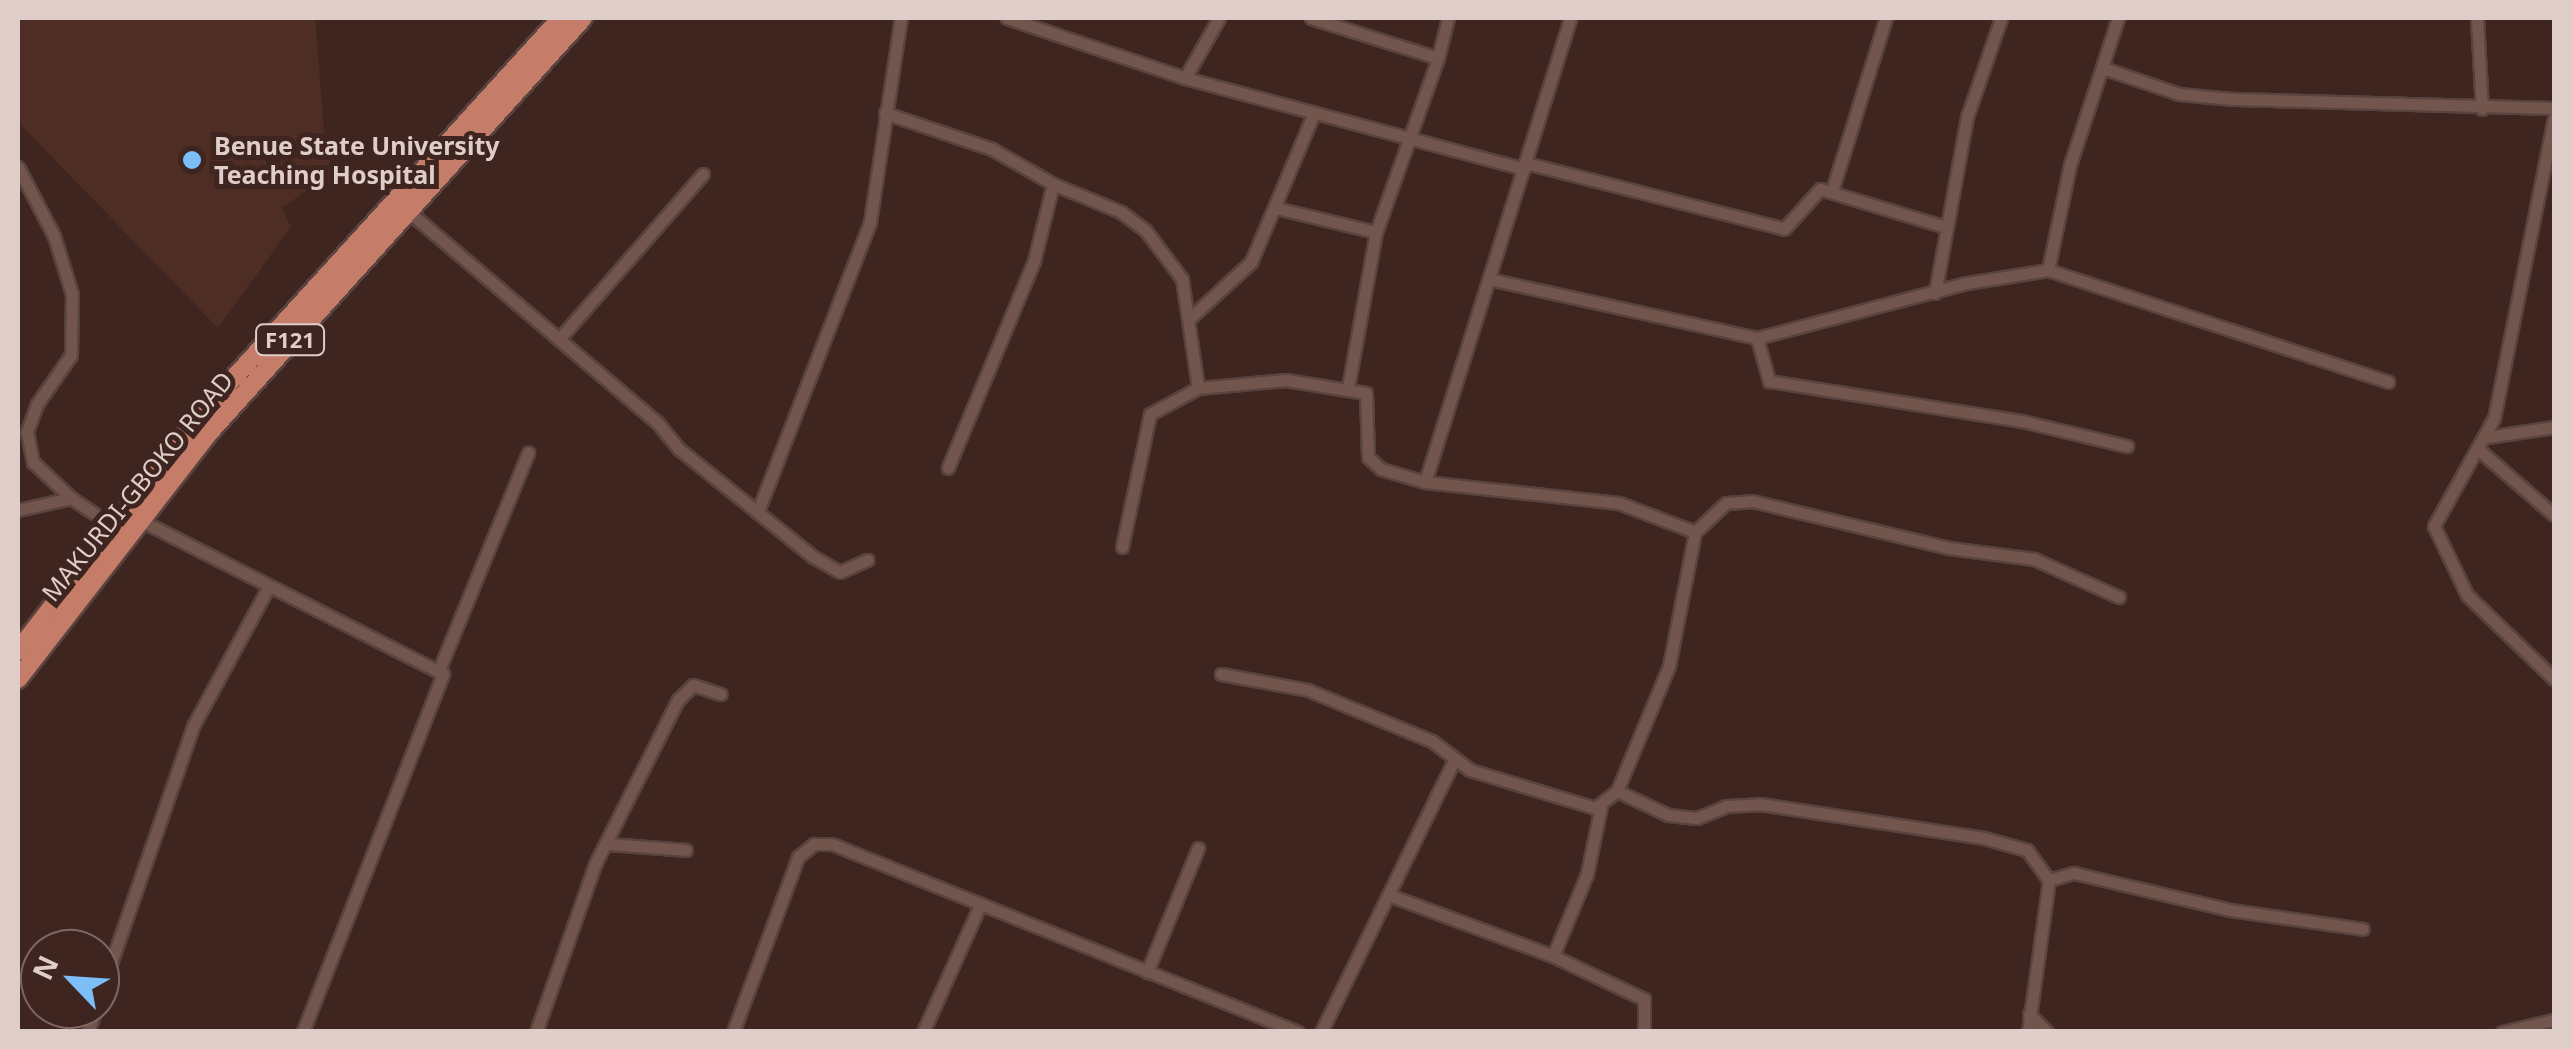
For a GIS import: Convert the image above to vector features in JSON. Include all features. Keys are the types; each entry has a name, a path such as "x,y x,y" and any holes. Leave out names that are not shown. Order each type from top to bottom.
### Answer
{"main road":[{"name":"F121","path":"18,651 255,352 560,18"},
{"name":"MAKURDI-GBOKO ROAD","path":"18,679 138,519 582,18"}],"street":[{"path":"758,511 865,239 902,18"},
{"path":"1007,18 1185,78 1313,115 1784,229 1812,194 1832,191 1946,227"},
{"path":"1185,78 1220,18"},
{"path":"1310,18 1438,58"},
{"path":"1348,388 1376,232 1438,58 1448,18"},
{"path":"1425,482 1434,469 1570,18"},
{"path":"1832,191 1886,18"},
{"path":"1935,293 1967,117 2001,18"},
{"path":"2048,270 2070,165 2118,18"},
{"path":"2476,18 2482,109"},
{"path":"2103,68 2179,94 2482,109 2554,108"},
{"path":"886,113 992,149 1053,184 1120,212 1146,231 1187,289 1198,388"},
{"path":"1190,319 1210,295 1243,273 1276,208 1313,115"},
{"path":"2554,118 2487,438 2436,522 2435,537 2467,595 2554,679"},
{"path":"18,168 54,236 74,318 67,365 29,418 33,462 72,498 114,526"},
{"path":"559,339 702,174"},
{"path":"948,468 1034,260 1053,184"},
{"path":"1276,208 1376,232"},
{"path":"409,212 657,422 678,449 758,511 840,572 867,560"},
{"path":"1489,278 1757,338 1935,293 2048,270 2388,382"},
{"path":"1187,289 1210,295"},
{"path":"1757,338 1769,381 2022,421 2128,446"},
{"path":"1122,547 1145,422 1161,403 1198,388 1286,380 1348,388 1368,396 1370,462 1425,482 1620,503 1696,532"},
{"path":"2487,438 2554,427"},
{"path":"2479,450 2554,516"},
{"path":"303,1032 442,686 440,670 528,454"},
{"path":"18,465 33,462"},
{"path":"1434,469 1449,485"},
{"path":"18,510 72,498"},
{"path":"1553,956 1587,874 1601,806 1617,791 1669,666 1696,532 1726,503 1752,501 1949,548 2034,559 2119,597"},
{"path":"138,519 440,670"},
{"path":"120,936 193,726 269,586"},
{"path":"1221,674 1308,690 1432,741 1454,762 1552,799 1601,806"},
{"path":"536,1032 585,888 686,689 698,684 721,694"},
{"path":"1322,1032 1454,762"},
{"path":"1617,791 1668,815 1696,818 1726,806 1760,804 2010,843 2027,850 2049,880 2028,1032"},
{"path":"607,844 686,850"},
{"path":"732,1032 806,848 832,844 1298,1032"},
{"path":"1146,972 1198,848"},
{"path":"2049,880 2074,873 2230,910 2362,929"},
{"path":"1389,895 1553,956 1644,999 1644,1032"},
{"path":"923,1032 980,905"},
{"path":"2029,1014 2047,1032"},
{"path":"2502,1032 2553,1020"}],"shaded area":[{"name":"Benue State University Teaching Hospital","path":"18,18 315,18 325,143 335,178 317,196 310,188 282,208 291,227 218,328 18,122"}],"place":[{"name":"Benue State University Teaching Hospital","path":"192,160"}]}
